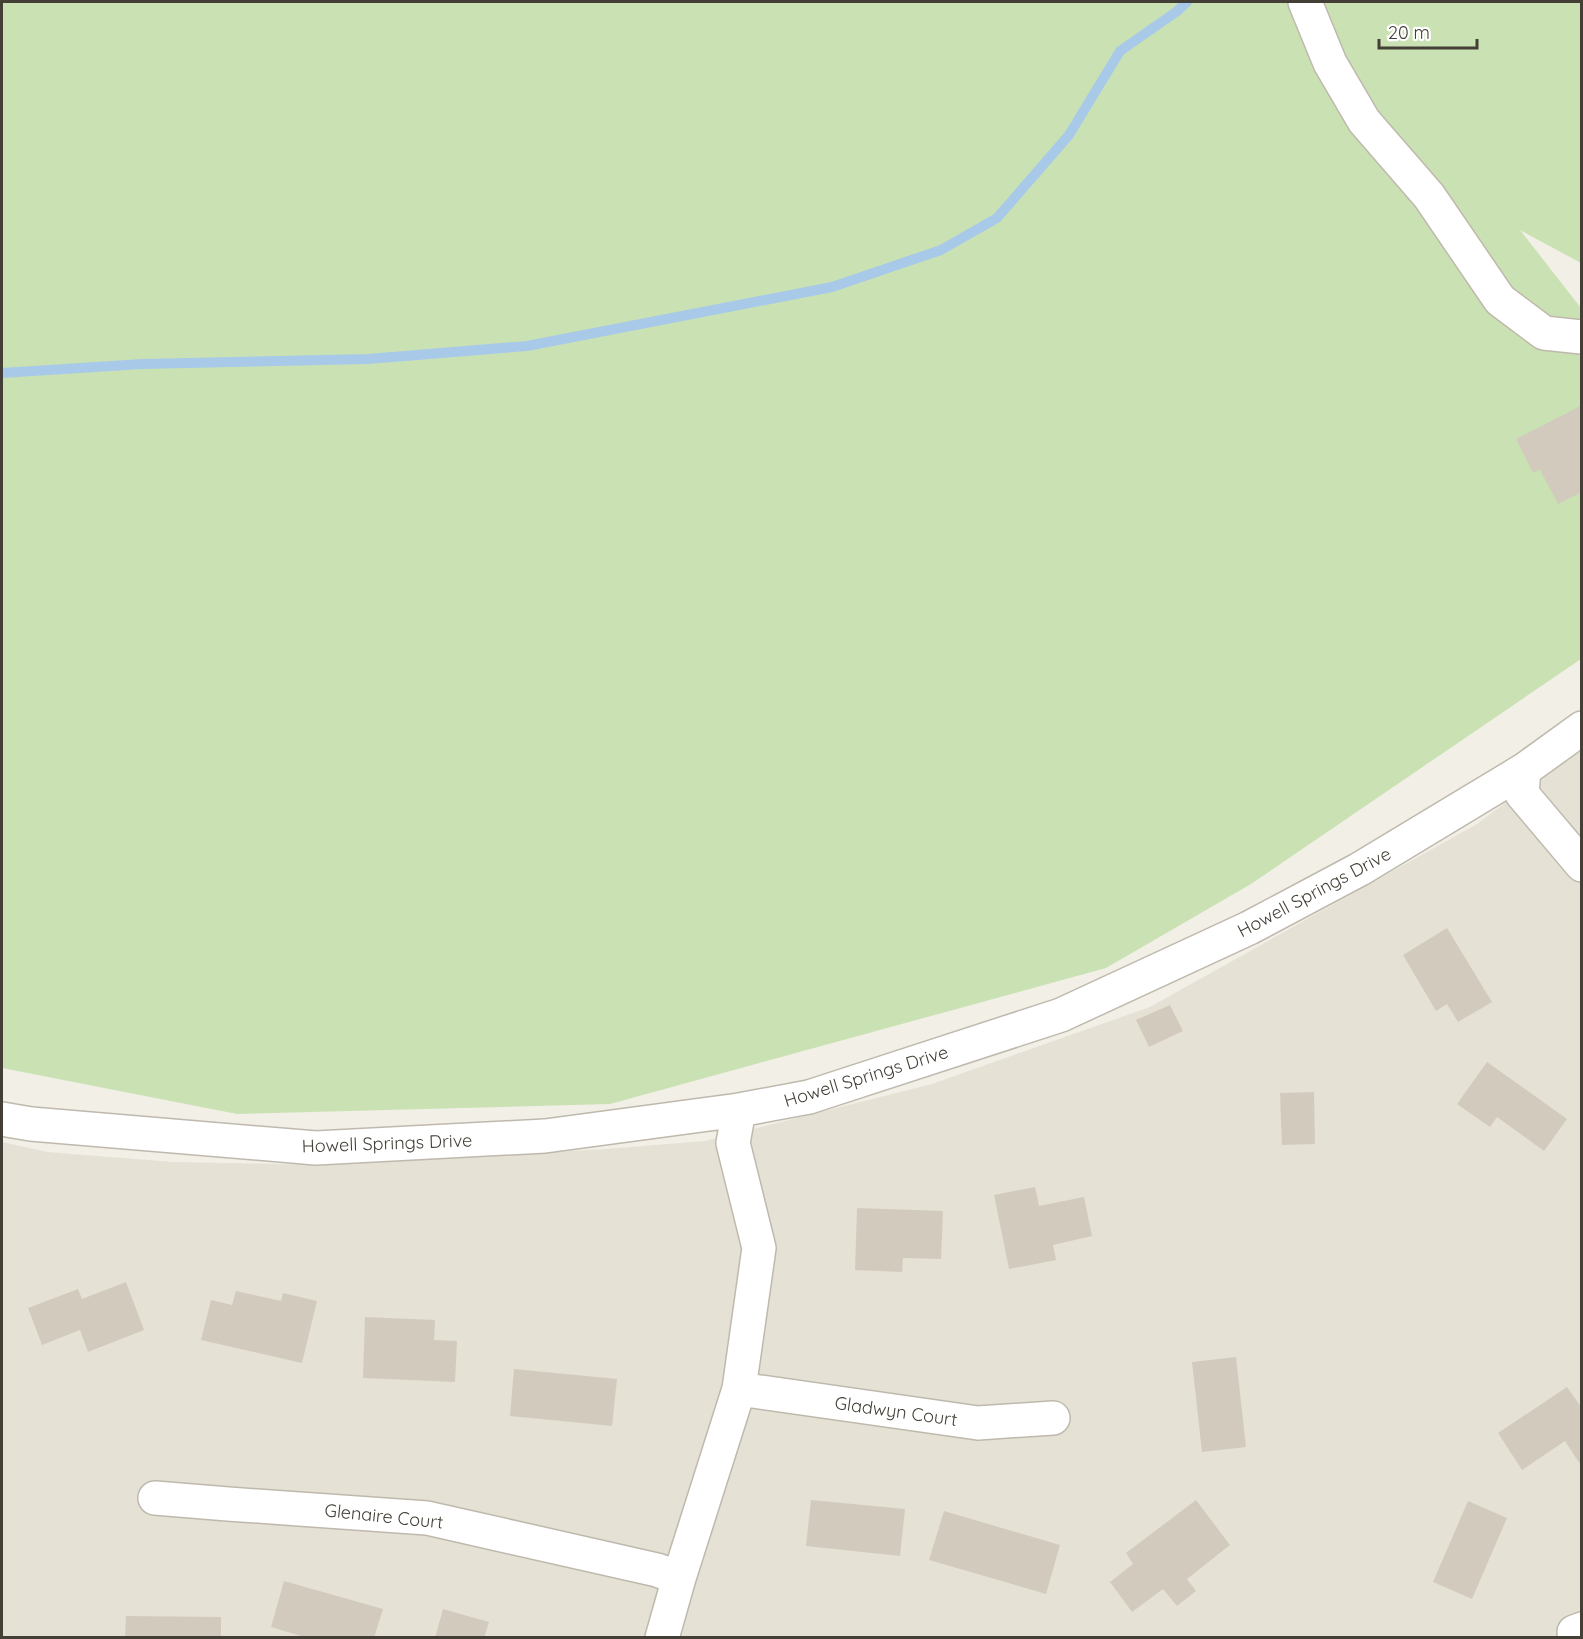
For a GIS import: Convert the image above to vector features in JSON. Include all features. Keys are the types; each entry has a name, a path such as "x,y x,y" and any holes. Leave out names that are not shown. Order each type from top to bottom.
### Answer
{"street":[{"path":"1305,2 1330,63 1364,121 1429,196 1500,300 1544,333 1581,337"},
{"name":"Howell Springs Drive","path":"2,1119 31,1124 316,1148 545,1136 739,1110 809,1097 1061,1015 1249,928 1360,869 1524,770 1581,728"},
{"path":"1524,770 1522,794 1581,865"},
{"path":"662,1638 739,1389 759,1248 733,1143 739,1110"},
{"name":"Gladwyn Court","path":"739,1389 978,1423 1053,1418"},
{"name":"Glenaire Court","path":"156,1498 427,1518 657,1569 679,1578"}],"shaded area":[{"path":"1581,746 1581,1637 2,1638 2,1142 47,1152 173,1162 329,1165 705,1141 932,1084 1150,1007 1477,824"}],"green space":[{"path":"2,2 1581,2 1581,263 1520,230 1581,308 1581,659 1251,884 1106,968 610,1104 237,1114 2,1068"}],"building":[{"path":"1582,405 1582,492 1558,504 1540,470 1533,473 1516,439"},
{"path":"1447,928 1492,1002 1458,1022 1447,1004 1436,1011 1403,955"},
{"path":"1170,1005 1183,1031 1149,1047 1136,1020"},
{"path":"1487,1062 1567,1119 1544,1151 1497,1117 1490,1127 1457,1104"},
{"path":"1314,1092 1315,1144 1282,1145 1280,1093"},
{"path":"1035,1187 1039,1206 1084,1197 1092,1236 1053,1245 1056,1260 1009,1269 994,1195"},
{"path":"857,1208 943,1211 941,1259 903,1258 902,1272 855,1270"},
{"path":"126,1282 144,1330 88,1352 80,1330 42,1345 28,1308 78,1289 82,1299"},
{"path":"236,1291 281,1301 283,1293 317,1301 302,1363 201,1340 211,1300 232,1305"},
{"path":"365,1317 435,1320 434,1340 457,1341 455,1382 363,1378"},
{"path":"1236,1357 1246,1447 1202,1452 1192,1362"},
{"path":"514,1369 617,1379 612,1426 510,1416"},
{"path":"1567,1387 1582,1408 1582,1467 1565,1441 1522,1470 1498,1433"},
{"path":"811,1500 905,1509 900,1556 806,1546"},
{"path":"1196,1500 1230,1545 1187,1579 1196,1591 1177,1606 1163,1589 1132,1612 1110,1582 1133,1564 1126,1553"},
{"path":"1468,1501 1507,1518 1472,1599 1433,1582"},
{"path":"944,1511 1060,1545 1046,1594 929,1560"},
{"path":"284,1581 383,1609 374,1638 308,1638 271,1627"},
{"path":"443,1609 489,1622 484,1638 435,1638"},
{"path":"126,1616 221,1617 221,1638 125,1638"}],"waterway":[{"path":"2,373 142,364 368,359 527,346 832,287 941,250 997,218 1069,135 1120,51 1187,2"}]}
